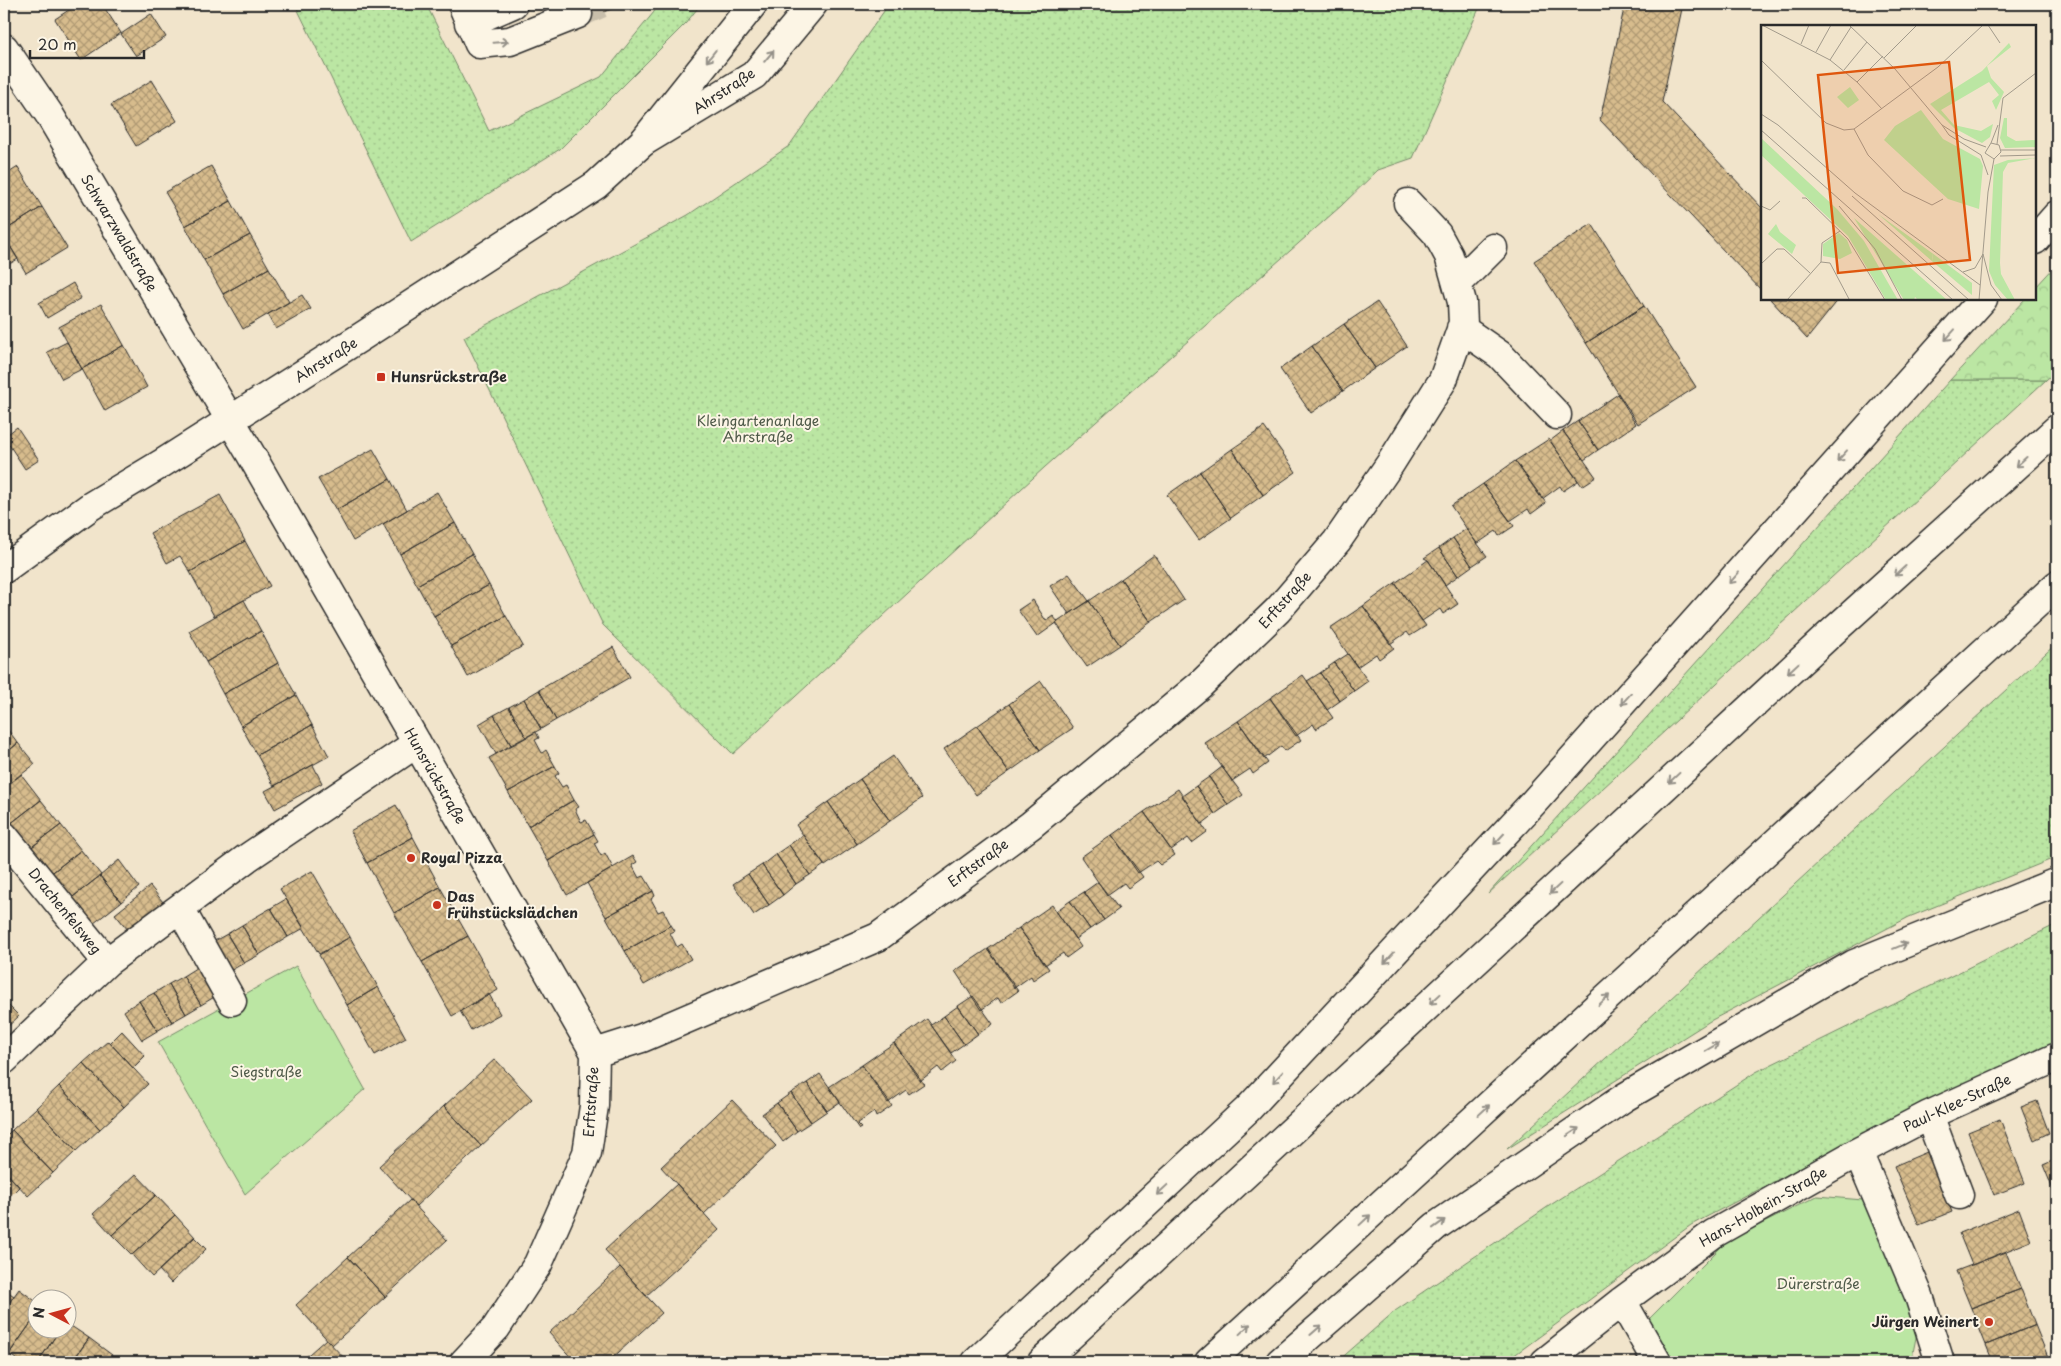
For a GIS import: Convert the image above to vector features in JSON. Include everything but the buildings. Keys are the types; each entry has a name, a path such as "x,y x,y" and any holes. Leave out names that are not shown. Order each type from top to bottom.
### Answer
{"main road":[{"path":"514,4 466,14 479,44 510,41 578,14"},
{"name":"Ahrstraße","path":"4,569 91,506 231,420 596,185 644,142 752,4"},
{"name":"Ahrstraße","path":"644,142 754,75 813,4"},
{"name":"Schwarzwaldstraße","path":"4,48 49,114 231,420"},
{"name":"Erftstraße","path":"464,1362 496,1328 538,1264 587,1153 594,1106 595,1053 642,1038 878,936 1031,825 1200,685 1278,610 1337,541 1390,464 1444,380 1463,324 1462,302 1449,256 1437,234 1408,203"},
{"path":"2036,239 2057,215"},
{"path":"1457,284 1493,248"},
{"path":"976,1362 1248,1109 1533,803 1982,300"},
{"path":"1461,328 1500,355 1557,415"},
{"name":"Hunsrückstraße","path":"231,420 595,1053"},
{"path":"1042,1362 1829,635 2057,429"},
{"path":"1209,1362 2057,585"},
{"path":"4,1060 107,962 247,858 417,743"},
{"name":"Drachenfelsweg","path":"4,836 107,962"},
{"path":"1280,1362 1436,1226 1625,1097 1854,964 2057,882"},
{"path":"180,908 232,1001"},
{"name":"Paul-Klee-Straße","path":"1858,1152 1929,1115 2057,1058"},
{"path":"1929,1115 1959,1195"},
{"path":"1858,1152 1920,1296 1940,1362"},
{"name":"Hans-Holbein-Straße","path":"1545,1362 1622,1301 1713,1234 1858,1152"},
{"path":"1622,1301 1657,1362"}],"green space":[{"path":"295,4 426,4 489,131 601,77 654,12 657,4 701,4 686,23 560,149 411,242"},
{"name":"Kleingartenanlage Ahrstraße","path":"889,4 1481,4 1413,158 1378,170 1341,206 1045,467 733,754 603,625 464,337 688,215 789,146"},
{"path":"2057,264 2057,370 2046,380 1950,380 2024,300 2036,300 2036,287"},
{"path":"1950,380 2046,380 1488,894"},
{"path":"2057,643 2057,857 1909,917 1710,1021 1507,1149"},
{"path":"2057,924 2057,1042 1869,1132 1691,1225 1505,1362 1337,1362 1395,1311 1549,1206 1756,1072"},
{"name":"Siegstraße","path":"296,966 365,1089 245,1194 158,1042"},
{"name":"Dürerstraße","path":"1817,1196 1863,1200 1889,1243 1917,1333 1911,1362 1671,1362 1648,1320 1726,1242"}],"tunnel":[{"path":"578,14 601,4"}],"place":[{"name":"Hunsrückstraße","path":"381,377"},
{"name":"Royal Pizza","path":"411,858"},
{"name":"Das Frühstückslädchen","path":"437,905"},
{"name":"Jürgen Weinert","path":"1989,1322"}]}
